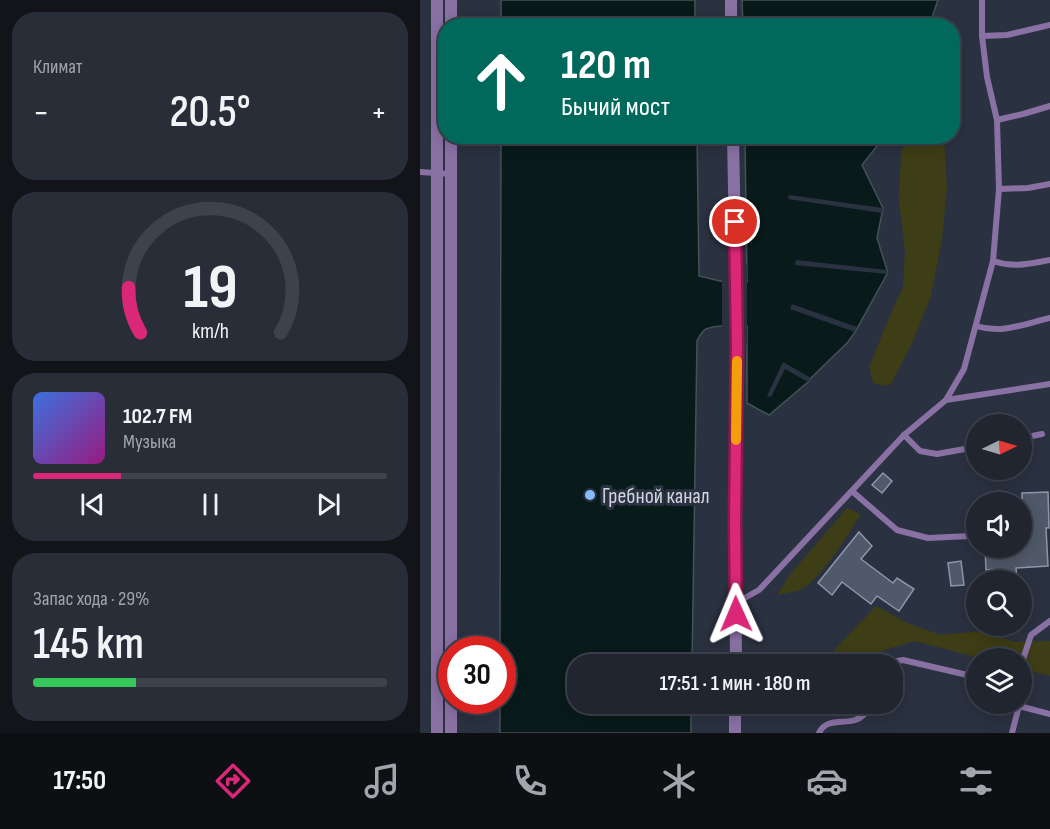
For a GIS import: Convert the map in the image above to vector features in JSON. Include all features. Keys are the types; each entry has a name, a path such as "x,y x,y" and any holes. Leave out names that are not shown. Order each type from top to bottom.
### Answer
{"street":[{"path":"437,0 437,733"},
{"path":"451,0 451,18"},
{"path":"731,0 731,18"},
{"path":"451,144 451,733"},
{"path":"733,144 737,345 736,654"},
{"path":"735,714 735,733"}],"lane":[{"path":"736,599 743,599 759,590 904,435 946,400 964,369 993,261 999,189 997,120 987,77 982,36 982,0"},
{"path":"982,36 1007,35 1050,25"},
{"path":"997,120 1050,106"},
{"path":"420,172 451,174"},
{"path":"999,189 1028,188 1050,184"},
{"path":"993,261 1019,266 1050,260"},
{"path":"976,326 987,330 1000,330 1050,318"},
{"path":"946,400 1050,384"},
{"path":"1032,436 1042,434"},
{"path":"904,435 920,451 937,454 966,449"},
{"path":"853,492 897,530 928,538 966,536"},
{"path":"1027,648 1031,635 1050,621"},
{"path":"903,660 966,675"},
{"path":"1012,733 1020,706 1050,714"},
{"path":"819,733 821,728 831,723 856,720 865,714"}],"shaded area":[{"path":"501,0 695,0 695,18 501,18"},
{"path":"742,0 938,0 932,18 743,18"},
{"name":"Гребной канал","path":"501,144 697,144 699,276 724,282 747,282 745,144 878,144 862,165 883,208 877,238 887,274 848,342 808,382 769,415 747,403 747,326 710,327 697,341 692,654 567,654 567,714 691,714 691,733 500,733 500,714 516,714 516,636 500,636"},
{"path":"905,144 944,144 947,187 942,239 931,296 913,341 891,384 883,386 873,383 869,367 903,288 905,251 899,201 901,152"},
{"path":"847,508 861,514 825,567 800,590 777,595 792,572"},
{"path":"876,606 907,623 941,635 966,632 966,636 995,636 1015,642 1050,641 1050,676 1032,672 1032,648 966,648 966,655 915,641 871,654 833,654 835,649"}],"pier":[{"path":"789,195 883,208 882,213 788,199"},
{"path":"796,260 887,270 887,274 795,265"},
{"path":"744,265 747,265 747,345 744,345 744,329 722,330 722,278 744,279"},
{"path":"792,304 857,327 855,332 790,309"},
{"path":"783,362 811,378 808,382 785,369 771,397 767,396"}],"building":[{"path":"883,473 892,481 882,493 872,485"},
{"path":"1048,492 1049,528 1046,528 1048,566 1016,568 1016,570 986,570 985,558 1032,558 1032,493"},
{"path":"859,532 872,546 861,559 893,583 897,578 914,589 899,611 877,596 871,604 842,582 832,595 818,583"},
{"path":"961,561 964,585 951,586 948,563"}],"slow traffic":[{"path":"736,440 737,361"}],"place":[{"name":"Гребной канал","path":"590,495"}],"route":[{"path":"735,222 736,614"}]}
